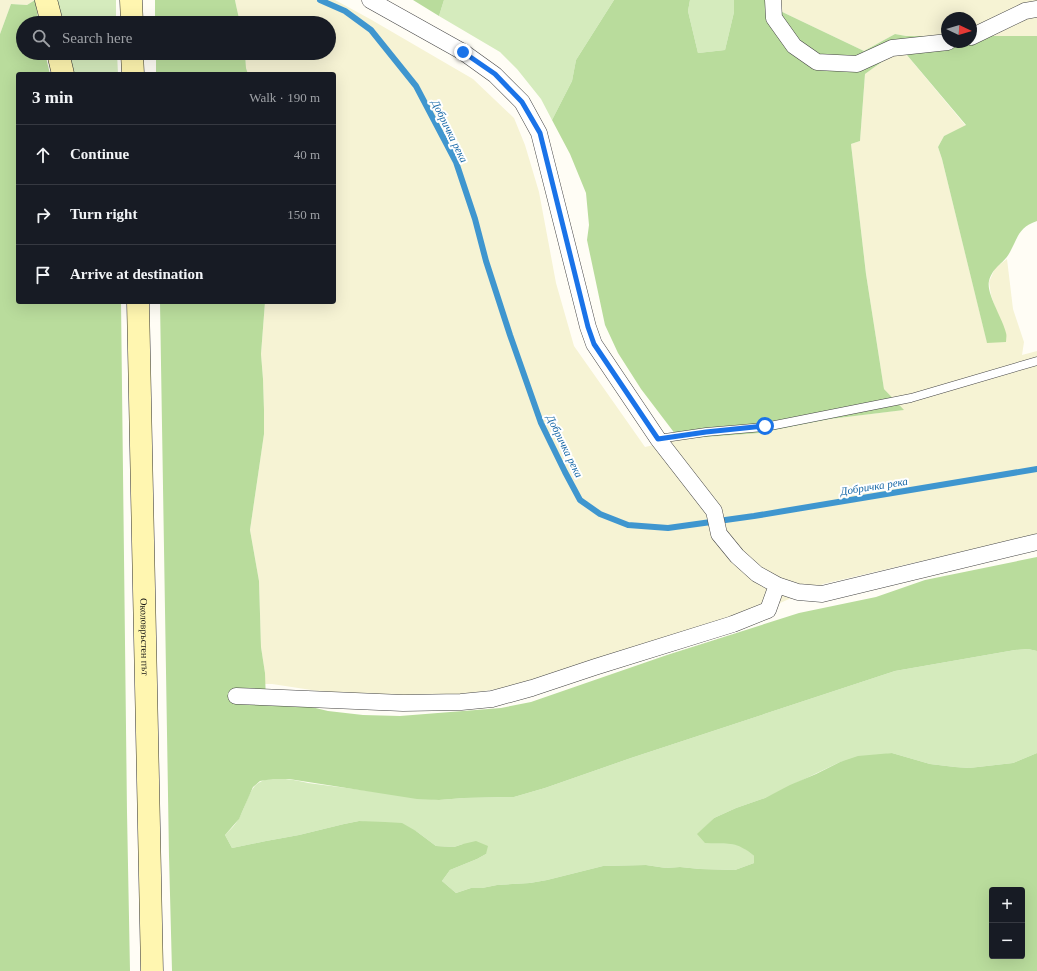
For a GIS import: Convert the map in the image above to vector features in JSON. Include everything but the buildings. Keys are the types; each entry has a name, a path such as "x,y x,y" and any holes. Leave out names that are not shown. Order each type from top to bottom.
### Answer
{"main road":[{"path":"46,0 50,16"},
{"path":"131,0 132,16"},
{"path":"60,60 63,72"},
{"path":"132,60 133,72"},
{"name":"Околовръстен път","path":"138,304 152,971"}],"street":[{"path":"370,0 463,52 495,74 522,102 540,133 586,320 594,344 658,439 714,510 719,534 737,556 757,574 777,585 798,592 822,594 1037,542"},
{"path":"773,0 774,18 794,46 817,62 856,64 892,48 941,43"},
{"path":"977,34 1025,11 1037,9"},
{"path":"236,696 403,703 461,702 492,699 532,688 733,624 768,610 777,585"}],"lane":[{"path":"658,439 765,426 911,398 1037,361"}],"shaded area":[{"path":"0,0 35,0 27,5 11,4 0,34"},
{"path":"235,0 335,0 473,79 514,118 525,145 539,192 556,283 574,346 645,447 679,439 760,433 830,419 903,410 884,389 866,274 851,144 860,141 865,74 901,48 966,126 944,136 938,147 987,342 1006,342 991,295 989,282 995,268 1007,259 1013,309 1024,342 1022,355 1037,351 1037,534 823,584 755,614 530,684 451,696 384,701 265,684 261,647 259,581 250,530 264,434 261,354 265,304 336,304 336,72 247,72 245,60 336,60 336,16 238,16"},
{"path":"779,0 1037,0 1037,36 977,36 977,12 941,12 941,36 906,36 895,34 864,51 776,9"}],"green space":[{"path":"35,0 38,16 16,16 16,60 47,60 50,72 16,72 16,304 121,304 130,971 0,971 0,34 11,4 27,5"},
{"path":"56,0 116,0 116,16 60,16"},
{"path":"155,0 235,0 238,16 155,16"},
{"path":"413,0 444,0 439,16"},
{"path":"444,0 614,0 576,60 572,81 552,120 541,99 517,69 500,52 439,16"},
{"path":"614,0 690,0 688,11 698,53 725,50 734,12 734,0 779,0 776,9 864,51 895,34 906,36 941,36 941,48 977,48 977,36 1037,36 1037,221 1031,223 1023,229 1017,237 1008,256 996,268 989,281 990,293 1006,333 1006,342 987,343 938,147 944,136 966,125 901,48 865,74 860,141 851,144 866,274 884,389 904,410 830,419 760,433 679,439 641,389 618,353 605,325 587,240 589,225 586,193 570,154 552,120 572,81 576,60"},
{"path":"690,0 734,0 734,12 725,50 698,53 688,11"},
{"path":"70,60 117,60 118,72 74,72"},
{"path":"156,60 245,60 247,72 156,72"},
{"path":"160,304 265,304 261,354 264,434 250,530 259,581 261,647 265,673 266,703 303,705 328,711 363,715 400,716 501,708 531,702 667,655 799,613 876,597 925,580 1037,557 1037,651 1028,649 1015,650 895,671 514,797 439,800 417,799 289,779 260,781 253,787 239,819 225,835 232,848 299,835 359,821 402,823 416,831 436,846 454,847 476,841 488,846 486,854 450,870 442,881 456,893 471,888 530,883 547,880 603,866 646,865 666,868 680,867 735,870 754,863 754,856 742,847 736,845 725,843 705,843 697,834 714,818 736,808 765,798 840,762 858,756 892,753 930,764 969,768 1013,763 1037,753 1037,971 172,971"},
{"path":"1028,649 1037,651 1037,753 1013,763 969,768 930,764 892,753 840,762 765,798 736,808 714,818 698,834 717,843 725,842 739,845 754,856 754,863 735,870 680,867 666,868 646,865 603,866 547,880 530,883 471,888 456,893 442,881 450,870 486,854 463,844 454,847 436,846 416,831 359,821 299,835 232,848 225,835 238,820 254,787 265,780 287,779 439,800 514,797 895,671"}],"waterway":[{"name":"Добричка река","path":"320,0 345,11 371,30 416,86 456,162 510,335 541,423 580,500 600,514 628,525 668,528 754,516 1037,469"}],"route":[{"path":"463,52 495,74 522,102 540,133 562,226 588,327 594,344 604,361 658,439 765,426"}]}
